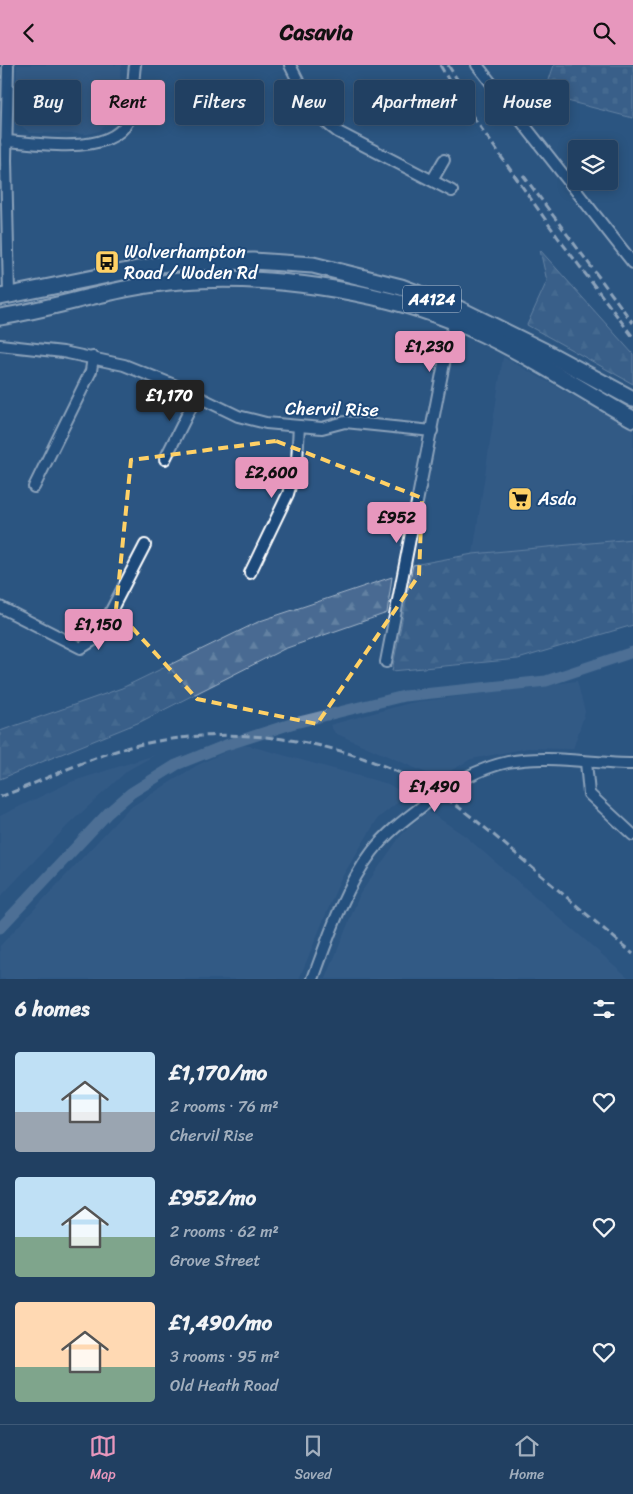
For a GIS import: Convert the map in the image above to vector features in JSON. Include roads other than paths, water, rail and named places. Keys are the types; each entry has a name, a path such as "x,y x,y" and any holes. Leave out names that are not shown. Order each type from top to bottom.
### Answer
{"main road":[{"name":"A4124","path":"5,296 167,263 253,261 312,265 401,287 457,315 527,342 633,399"},
{"name":"A4124","path":"4,317 146,285 183,281 229,280 324,288 457,315 516,352 633,419"},
{"path":"4,317 5,296"}],"street":[{"path":"5,296 3,160 6,141 8,65"},
{"path":"6,141 89,145 103,142 113,136 126,122 132,108 135,65"},
{"path":"290,65 311,107 324,122 338,132 433,179 452,191"},
{"path":"477,65 633,263"},
{"path":"433,179 444,160"},
{"path":"386,662 447,348 457,315"},
{"name":"Chervil Rise","path":"0,345 93,357 124,365 174,385 238,416 266,423 322,428 345,422 432,431"},
{"path":"34,487 92,371 93,357"},
{"path":"165,459 196,397"},
{"path":"250,573 288,494 297,461 299,426"},
{"path":"0,607 80,647 97,638 145,545"},
{"path":"313,979 357,875 383,839 458,780 477,771 516,761 551,760 633,764"},
{"path":"586,762 588,794 633,835"}],"waterway":[{"path":"0,928 108,813 131,793 176,765 226,745 291,724 404,696 546,681 633,652"}],"railway":[{"path":"440,65 455,91 559,239 633,337"},
{"path":"448,65 458,80"},
{"path":"523,175 633,323"},
{"path":"0,797 103,755 138,745 177,738 217,735 256,736 296,741 335,749 409,777 444,797 493,834 633,954"}],"place":[{"name":"Wolverhampton Road / Woden Rd","path":"107,262"},
{"name":"Asda","path":"520,499"}]}
